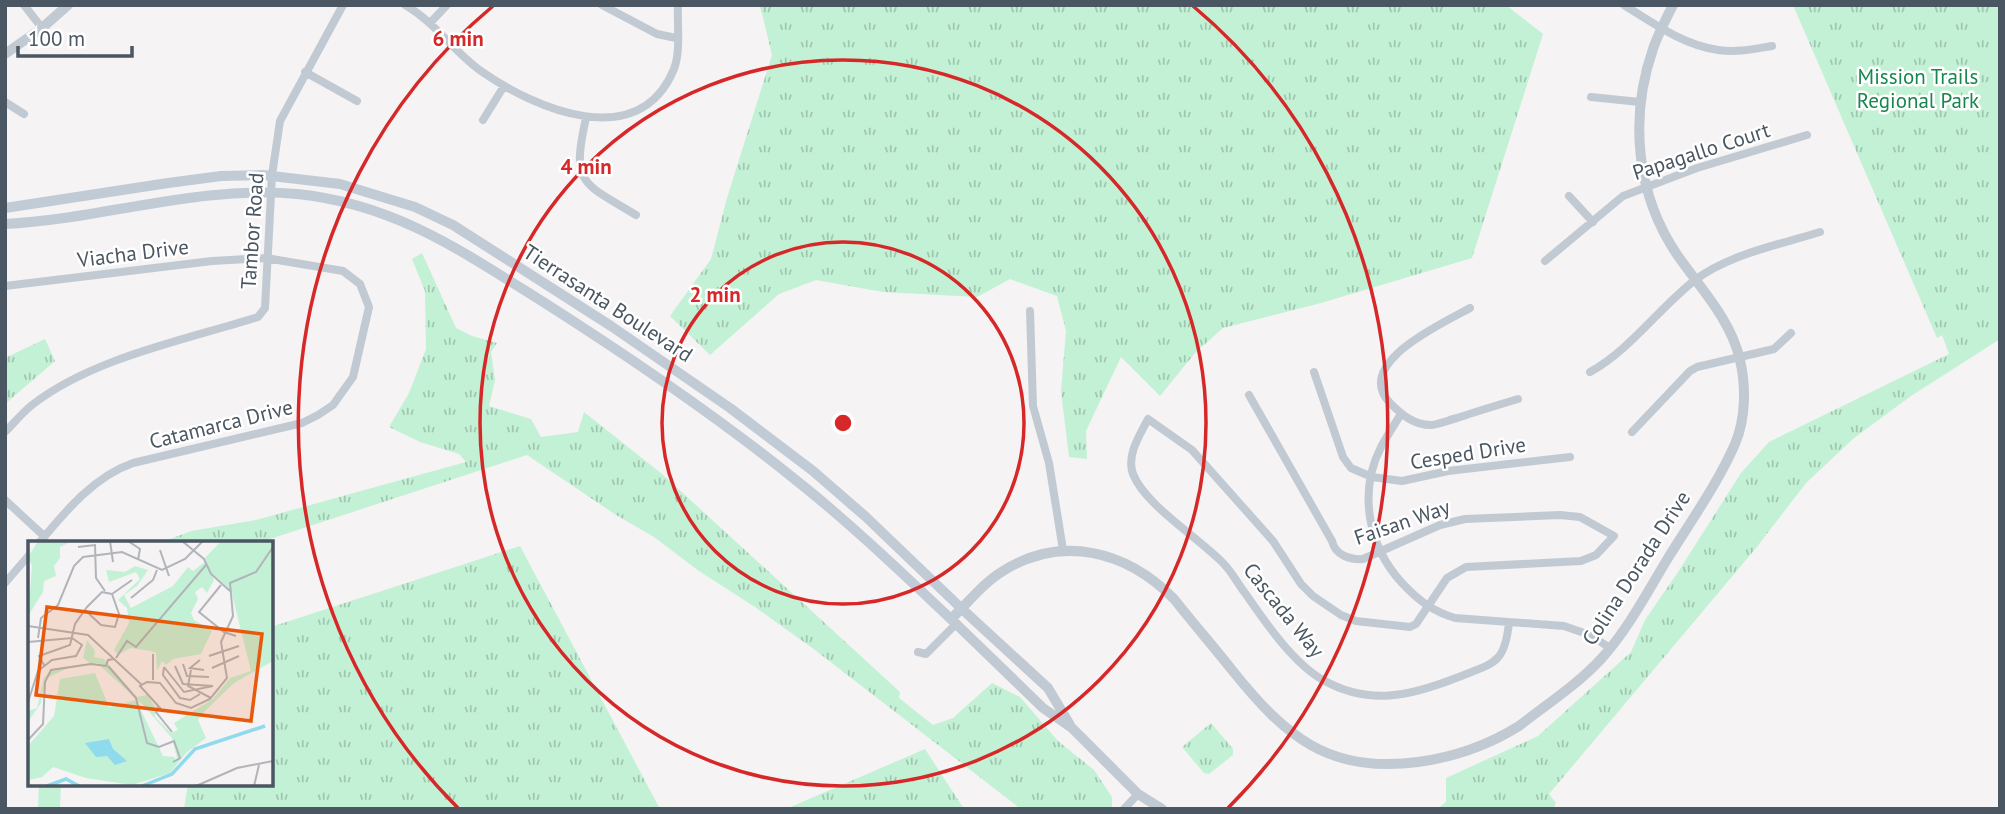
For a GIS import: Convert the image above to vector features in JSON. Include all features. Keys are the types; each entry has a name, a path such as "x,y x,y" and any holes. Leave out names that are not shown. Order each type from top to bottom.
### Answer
{"main road":[{"name":"Tierrasanta Boulevard","path":"5,208 208,178 272,175 340,184 415,206 453,225 611,326 719,400 813,471 858,509 962,609"},
{"name":"Tierrasanta Boulevard","path":"5,225 227,193 271,193 338,201 409,223 447,241 600,338 719,420 799,482 954,622"},
{"path":"659,379 677,383 709,404 719,400"}],"street":[{"path":"24,5 42,28"},
{"path":"5,54 42,28 68,5"},
{"name":"Tambor Road","path":"5,432 29,407 74,378 116,361 258,317 265,308 272,175 280,121 343,5"},
{"path":"405,5 430,23 461,56 504,86 524,97 586,118 605,119 622,116 639,108 664,87 674,67 678,5"},
{"path":"430,23 447,5"},
{"path":"602,5 657,34 676,38"},
{"path":"1624,5 1662,29 1695,45 1738,51 1772,46"},
{"name":"Colina Dorada Drive","path":"954,622 962,609 1002,571 1032,558 1063,550 1096,553 1132,565 1162,587 1263,709 1294,736 1347,759 1376,764 1443,758 1471,750 1519,726 1586,673 1610,648 1694,516 1735,443 1741,423 1744,395 1739,357 1731,335 1716,308 1676,253 1659,223 1645,187 1637,125 1640,102 1653,47 1673,5"},
{"path":"305,72 357,101"},
{"path":"483,120 504,86"},
{"path":"1591,97 1640,102"},
{"path":"5,102 24,114"},
{"path":"586,118 579,151 583,177 591,188 636,215"},
{"name":"Papagallo Court","path":"1545,261 1623,195 1698,168 1807,135"},
{"path":"1569,195 1593,222"},
{"path":"1590,372 1609,361 1696,280 1732,259 1820,232"},
{"name":"Viacha Drive","path":"5,286 212,261 266,258"},
{"name":"Catamarca Drive","path":"42,539 95,483 115,470 132,463 302,423 318,415 339,398 352,377 369,313 363,289 343,271 266,258"},
{"path":"1471,308 1395,353 1384,368 1382,383 1385,398 1401,414 1417,423 1433,425 1518,399"},
{"path":"1030,311 1033,406 1049,463 1063,550"},
{"path":"1632,432 1690,371 1774,349 1791,333"},
{"name":"Cesped Drive","path":"1314,372 1343,457 1351,468 1372,477 1402,481 1448,471 1570,457"},
{"name":"Faisan Way","path":"1249,395 1332,545 1341,555 1355,560 1380,553 1440,525 1465,519 1560,515 1580,517 1614,536 1595,555 1581,561 1466,567 1447,578 1428,607"},
{"path":"1401,414 1381,447 1368,494 1370,525 1388,568 1415,598 1428,607 1455,618 1564,626 1590,635 1610,648"},
{"name":"Cascada Way","path":"1428,607 1416,624 1410,627 1356,621 1341,615 1313,596 1301,584 1273,541 1192,450 1148,419 1132,451 1131,462 1132,473 1145,493 1224,564 1256,609 1302,665 1324,680 1350,691 1373,696 1421,692 1491,664 1507,645 1509,622"},
{"path":"5,500 42,539"},
{"path":"5,583 28,556"},
{"name":"Tierrasanta Boulevard","path":"962,609 1048,688 1072,729"},
{"path":"918,652 926,654 954,622"},
{"name":"Tierrasanta Boulevard","path":"954,622 1043,708 1072,729 1138,794 1162,809"},
{"path":"1124,809 1138,794"}],"green space":[{"path":"760,5 1506,5 1543,34 1472,258 1321,303 1223,328 1195,353 1160,396 1121,357 1086,431 1087,459 1069,457 1061,391 1066,331 1057,296 1010,279 977,297 883,292 816,280 779,294 710,355 670,316 711,259 727,198 772,55"},
{"name":"Mission Trails Regional Park","path":"1793,5 2000,5 2000,339 1911,396 1854,438 1806,483 1756,548 1549,794 1556,803 1553,809 1437,809 1446,802 1446,778 1538,736 1631,652 1645,620 1741,473 1769,442 1949,354 1942,335 1937,338"},
{"path":"422,253 456,328 497,343 491,352 495,380 489,406 531,419 541,437 578,432 584,412 662,474 900,692 899,698 933,725 953,718 992,683 1020,697 1058,741 1094,770 1112,797 1112,809 1021,809 755,607 699,571 654,537 616,515 527,455 264,541 165,541 191,531 256,520 466,462 459,454 420,442 389,427 409,393 426,349 425,291 412,259"},
{"path":"45,339 55,361 5,404 5,358"},
{"path":"520,546 660,809 184,809 188,786 273,786 273,626"},
{"path":"1211,723 1233,749 1233,755 1209,774 1204,773 1182,747"},
{"path":"925,749 964,809 786,809"},
{"path":"39,786 61,786 60,809 38,809"}]}
